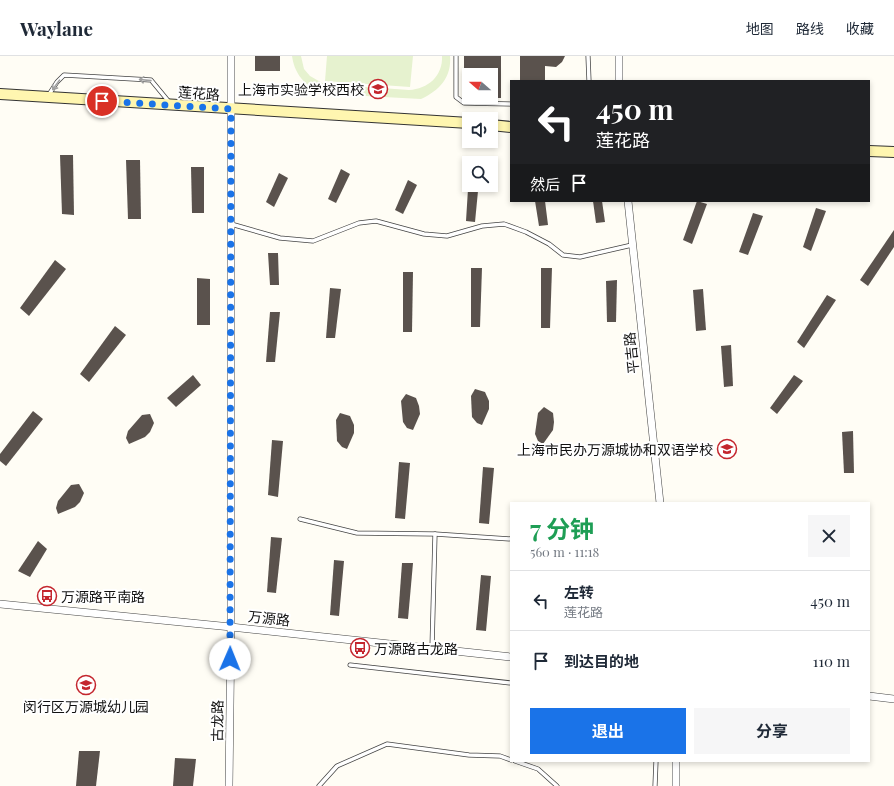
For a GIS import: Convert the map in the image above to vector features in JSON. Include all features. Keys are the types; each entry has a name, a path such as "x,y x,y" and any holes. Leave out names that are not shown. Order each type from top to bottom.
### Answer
{"main road":[{"name":"莲花路","path":"0,94 462,124"},
{"path":"498,126 510,127"},
{"path":"870,150 894,152"}],"street":[{"name":"古龙路","path":"229,786 231,627 231,56"},
{"path":"619,56 619,80"},
{"name":"平吉路","path":"628,202 660,502"},
{"name":"万源路","path":"0,604 510,657"},
{"path":"870,696 894,699"},
{"path":"676,762 676,786"}],"lane":[{"path":"456,56 456,97 464,103 510,104"},
{"path":"588,56 589,80"},
{"path":"48,97 57,82 64,75 151,80 172,105"},
{"path":"232,224 280,238 313,241 359,223 376,221 424,234 447,236 482,226 504,224 526,232 549,244 563,255 580,257 632,245"},
{"path":"300,520 357,533 435,534 510,539"},
{"path":"432,648 435,534"},
{"path":"350,666 510,683"},
{"path":"319,786 337,766 387,744 469,755 500,756 510,760"},
{"path":"518,762 538,769 557,786"},
{"path":"655,786 656,762"}],"green space":[{"path":"292,56 301,56 304,69 310,76 324,84 409,90 422,87 433,80 440,70 442,56 450,56 450,64 446,77 439,87 421,99 328,94 321,92 314,89 299,76"},
{"path":"327,56 413,56 410,87 325,81"}],"building":[{"path":"255,56 280,56 280,71 255,71"},
{"path":"464,56 501,56 501,98 498,98 498,68 464,68"},
{"path":"520,56 565,56 562,62 556,67 545,66 545,80 520,80"},
{"path":"60,155 73,155 74,215 62,214"},
{"path":"126,160 140,160 141,219 128,219"},
{"path":"191,167 204,167 204,213 192,213"},
{"path":"341,169 350,174 336,203 328,199"},
{"path":"279,173 288,178 274,207 266,202"},
{"path":"408,180 417,185 403,214 395,210"},
{"path":"468,192 478,192 475,222 466,221"},
{"path":"535,202 545,202 548,225 539,226"},
{"path":"593,202 602,202 605,222 596,223"},
{"path":"697,202 707,204 692,244 683,240"},
{"path":"816,208 826,211 811,251 803,247"},
{"path":"753,213 763,216 748,255 739,252"},
{"path":"894,230 894,247 868,286 860,280"},
{"path":"268,253 278,253 279,285 270,285"},
{"path":"55,260 66,269 29,316 20,308"},
{"path":"471,268 482,268 480,327 471,327"},
{"path":"541,268 552,268 550,328 541,328"},
{"path":"403,272 413,272 412,332 403,332"},
{"path":"197,278 210,279 210,325 197,325"},
{"path":"617,280 616,322 607,322 606,281"},
{"path":"330,288 341,289 335,338 326,338"},
{"path":"703,289 706,330 696,331 693,290"},
{"path":"827,295 836,300 804,348 797,342"},
{"path":"270,312 280,312 275,362 266,362"},
{"path":"115,326 126,335 89,382 80,374"},
{"path":"731,345 733,386 724,387 721,346"},
{"path":"193,375 201,385 176,407 167,398"},
{"path":"794,375 803,381 777,414 770,408"},
{"path":"475,389 485,392 489,401 489,409 482,425 477,423 472,417 471,396"},
{"path":"406,394 416,398 419,406 420,414 413,430 407,428 403,422 401,401"},
{"path":"544,407 553,413 554,422 553,430 543,444 538,441 535,434 538,413"},
{"path":"33,411 43,419 6,466 0,461 0,454"},
{"path":"340,413 350,416 354,425 354,433 347,449 342,447 337,441 336,420"},
{"path":"150,414 154,423 150,432 145,437 129,444 126,438 128,431 142,415"},
{"path":"853,431 854,473 844,473 842,432"},
{"path":"272,440 283,441 278,497 268,495"},
{"path":"399,462 410,463 405,519 395,518"},
{"path":"483,467 494,468 489,524 479,523"},
{"path":"79,484 84,493 80,502 75,507 58,514 56,508 58,501 71,485"},
{"path":"271,537 282,538 276,593 267,592"},
{"path":"38,541 47,549 30,577 18,571"},
{"path":"334,560 344,561 339,616 330,615"},
{"path":"402,563 413,563 408,619 398,618"},
{"path":"481,575 491,576 486,631 476,630"},
{"path":"79,751 100,751 96,786 76,786"},
{"path":"175,758 196,759 193,786 173,786"}],"place":[{"name":"上海市实验学校西校","path":"378,89"},
{"name":"上海市民办万源城协和双语学校","path":"727,449"},
{"name":"万源路平南路","path":"47,596"},
{"name":"万源路古龙路","path":"360,648"},
{"name":"闵行区万源城幼儿园","path":"86,685"}],"route":[{"path":"102,101 231,109 232,240 230,659"}]}
